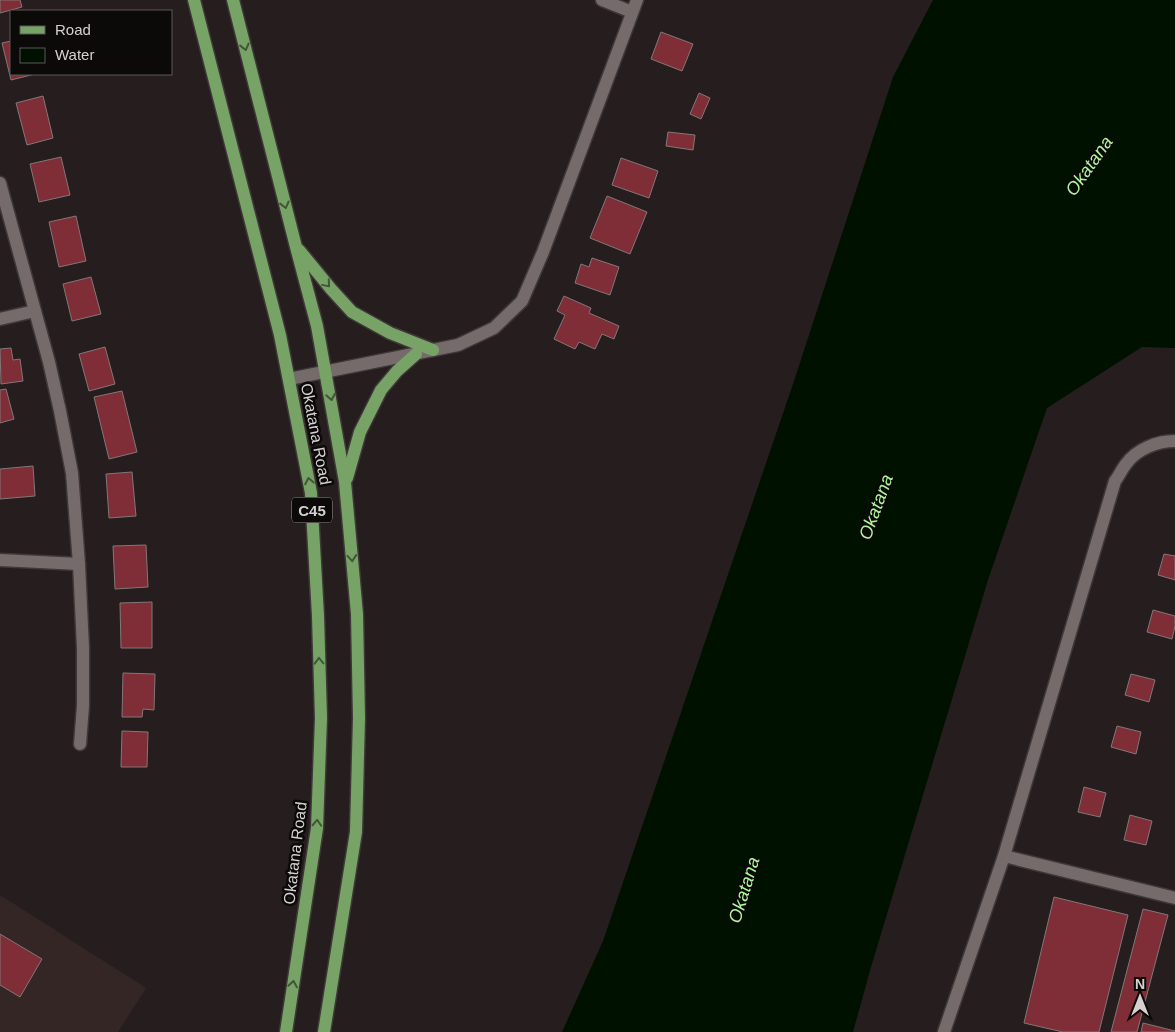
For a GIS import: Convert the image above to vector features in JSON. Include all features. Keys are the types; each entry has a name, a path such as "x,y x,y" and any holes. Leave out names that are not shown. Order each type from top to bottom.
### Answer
{"main road":[{"name":"Okatana Road","path":"194,0 278,326 311,494 318,616 321,718 317,828 286,1032"},
{"name":"Okatana Road","path":"233,0 317,326 345,482 356,614 359,718 356,832 324,1032"},
{"path":"296,247 352,312 390,333 433,350"},
{"path":"345,482 360,432 381,390 397,371 416,354"}],"street":[{"path":"602,0 632,12"},
{"path":"289,379 458,346 494,328 522,301 543,252 637,0"},
{"path":"0,183 35,310 58,403 70,464 79,564 83,648 83,706 80,744"},
{"path":"0,318 35,310"},
{"path":"944,1032 1004,856 1115,482 1126,463 1143,448 1166,441 1175,441"},
{"path":"0,560 79,564"},
{"path":"1004,856 1175,898"}],"shaded area":[{"path":"0,895 146,988 118,1032 0,1032"}],"water":[{"name":"Okatana","path":"933,0 1175,0 1175,348 1142,347 1047,408 988,580 853,1032 562,1032 603,941 794,381 893,77"}],"building":[{"path":"0,0 20,0 22,7 0,13"},
{"path":"661,32 693,44 682,71 651,59"},
{"path":"10,41 10,75 31,75 11,80 2,43"},
{"path":"699,93 710,98 701,119 690,114"},
{"path":"43,96 53,138 27,145 16,103"},
{"path":"668,132 695,135 693,150 666,146"},
{"path":"61,157 70,195 39,202 30,164"},
{"path":"621,158 658,171 649,198 612,185"},
{"path":"607,196 647,212 630,254 590,238"},
{"path":"76,216 86,261 59,267 49,222"},
{"path":"592,258 619,267 610,295 575,283 581,264 589,267"},
{"path":"91,277 101,314 72,321 63,284"},
{"path":"564,296 591,308 589,313 619,326 614,339 602,334 595,349 579,342 575,349 554,339 565,315 557,311"},
{"path":"105,347 115,384 89,391 79,354"},
{"path":"11,348 13,360 20,359 23,381 1,384 0,349"},
{"path":"6,389 14,419 0,423 0,390"},
{"path":"122,391 137,452 109,459 94,397"},
{"path":"33,466 35,496 0,499 0,469"},
{"path":"132,472 136,516 109,518 106,474"},
{"path":"146,545 148,587 115,589 113,546"},
{"path":"1164,554 1175,556 1175,580 1158,575"},
{"path":"152,602 152,648 121,648 120,603"},
{"path":"1153,610 1175,616 1172,639 1147,632"},
{"path":"123,673 155,674 154,710 143,709 142,717 122,717"},
{"path":"1131,674 1155,680 1149,702 1125,695"},
{"path":"1117,726 1141,732 1136,754 1111,747"},
{"path":"122,731 148,732 147,767 121,767"},
{"path":"1084,787 1106,793 1100,817 1078,812"},
{"path":"1130,815 1152,821 1146,845 1124,840"},
{"path":"1054,897 1128,915 1099,1032 1063,1032 1024,1023"},
{"path":"1143,909 1168,915 1137,1032 1111,1032"},
{"path":"0,934 42,959 20,997 0,985"},
{"path":"1143,1023 1175,1031 1175,1032 1141,1032"}]}
